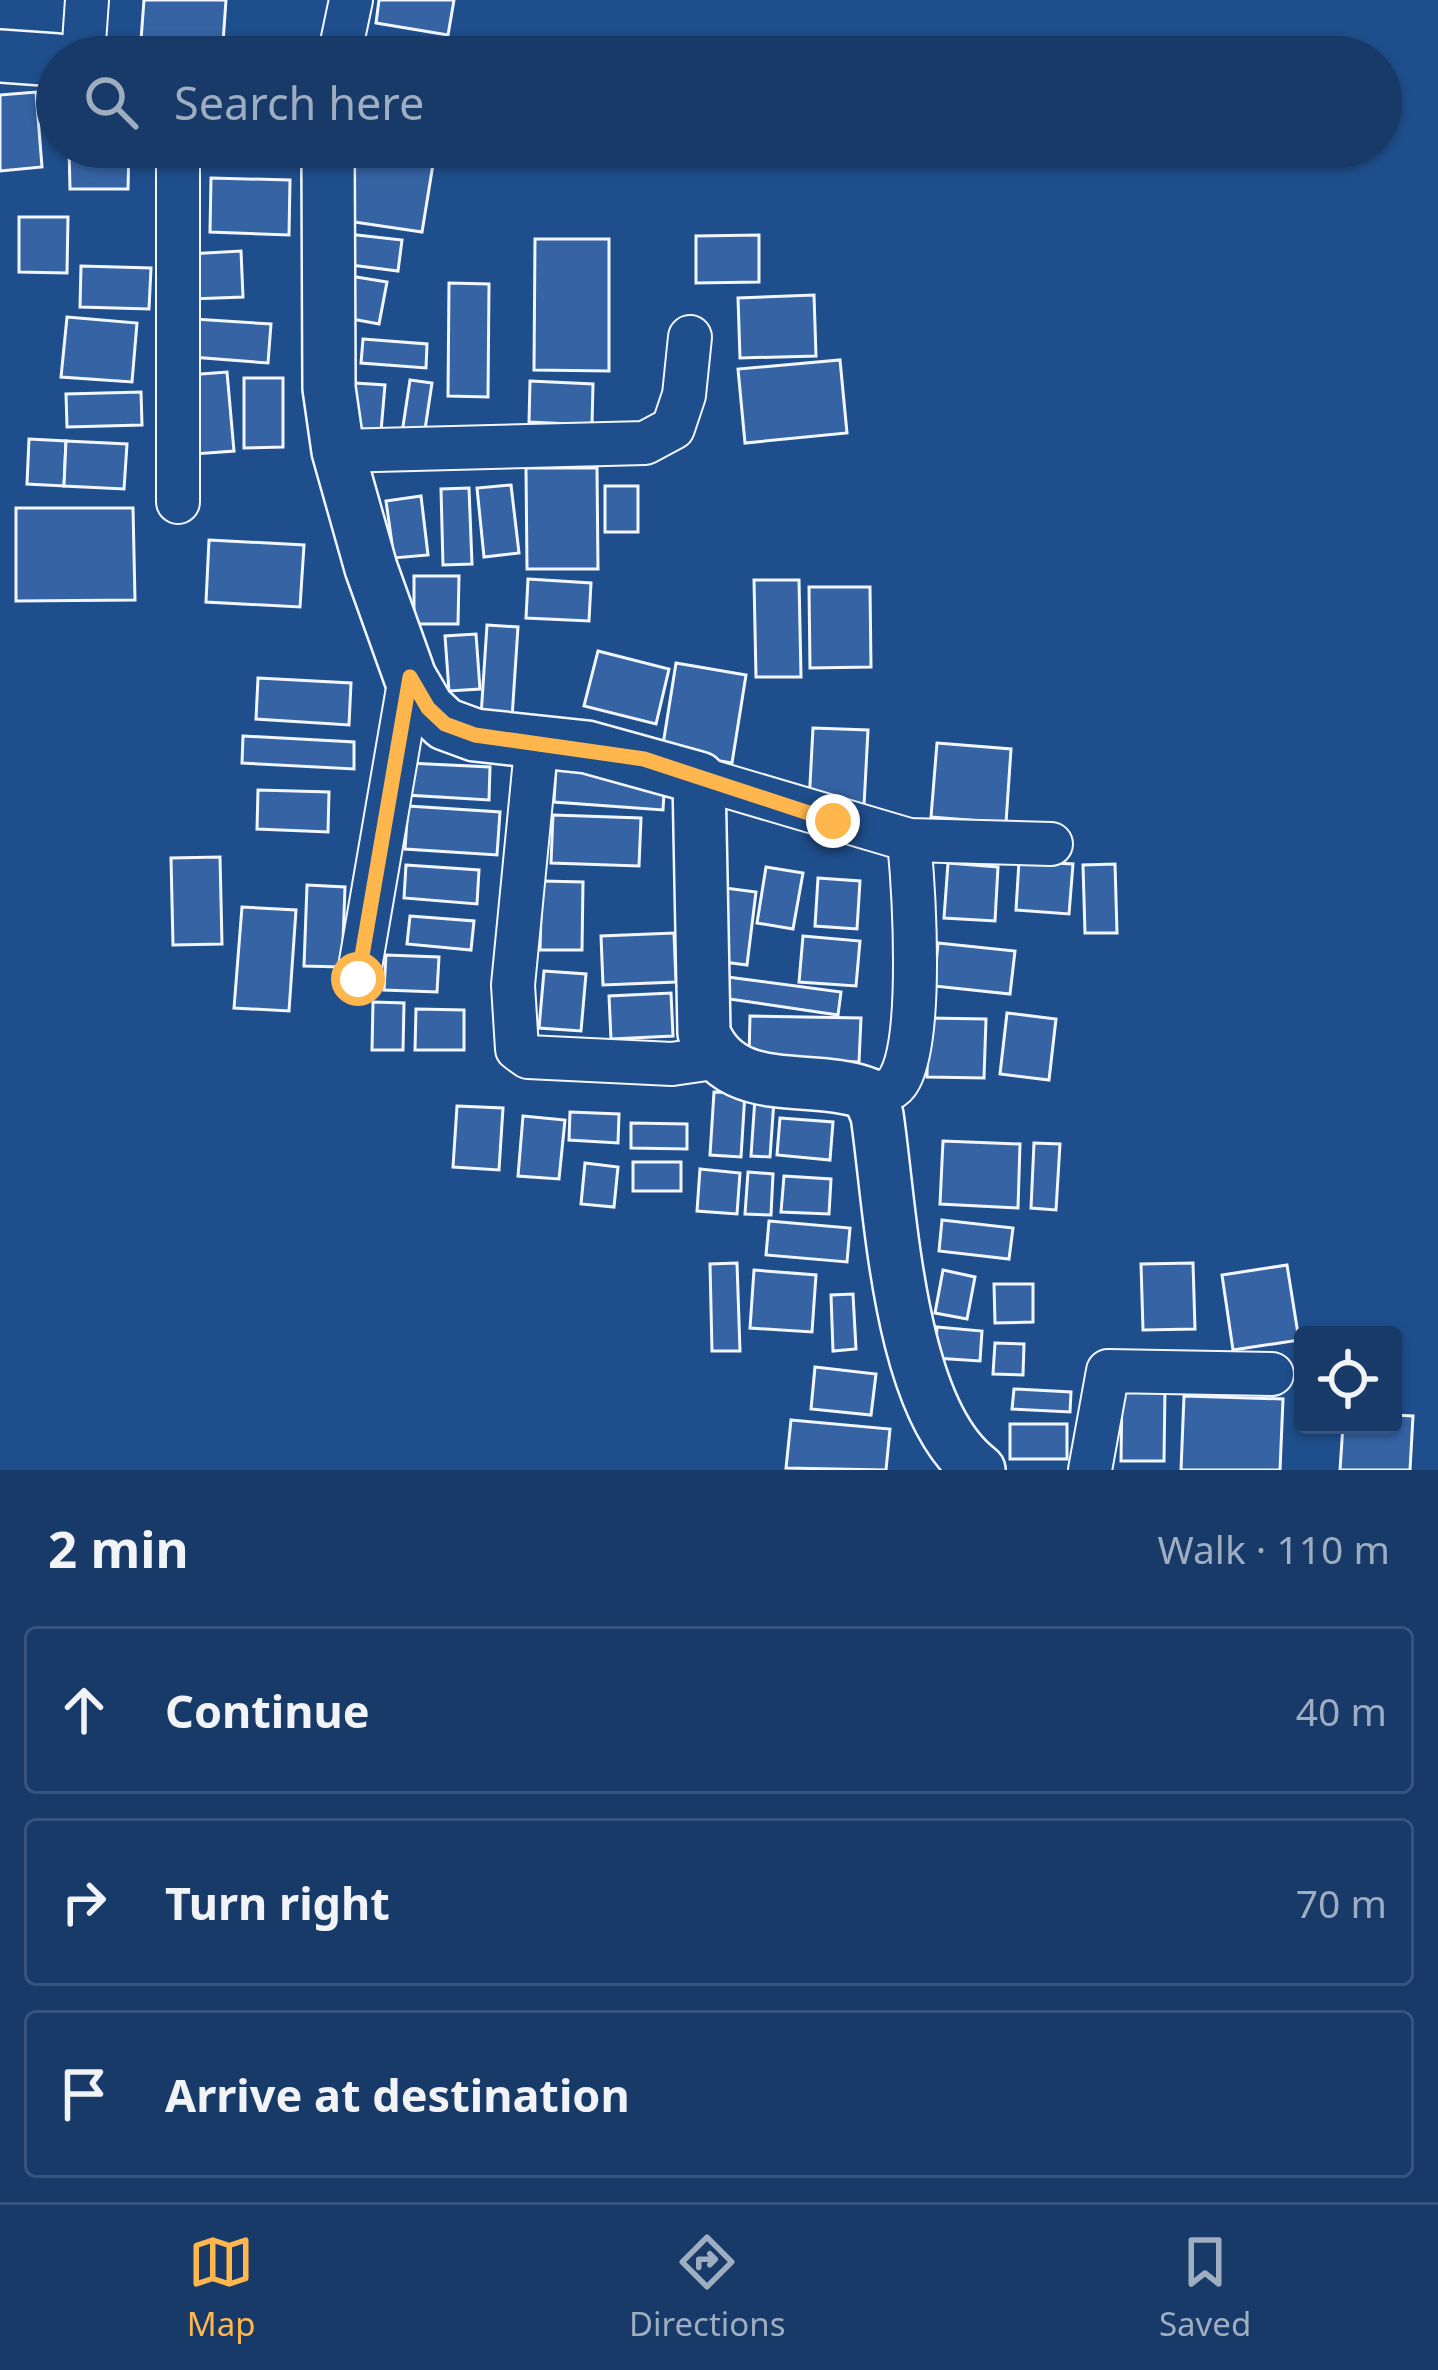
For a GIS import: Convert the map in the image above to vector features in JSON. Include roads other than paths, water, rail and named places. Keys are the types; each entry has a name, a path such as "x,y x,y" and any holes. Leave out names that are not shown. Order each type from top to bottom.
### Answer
{"street":[{"path":"84,36 87,0"},
{"path":"343,36 351,0"},
{"path":"0,56 36,59"},
{"path":"178,168 178,502"},
{"path":"328,168 329,388 338,451 370,568 410,677 428,708 445,724 475,735 537,740 644,759 909,840 1051,844"},
{"path":"338,451 644,443 673,428 684,395 690,337"},
{"path":"358,979 410,677"},
{"path":"537,740 513,985 517,1049 528,1057 672,1064 720,1057"},
{"path":"699,778 700,1017 708,1045 720,1057 738,1072 768,1082 844,1084 868,1094 886,1092 899,1082 915,978 909,840"},
{"path":"868,1094 878,1115 903,1294 922,1378 960,1456 979,1470"},
{"path":"1090,1470 1106,1372 1272,1374"}]}
